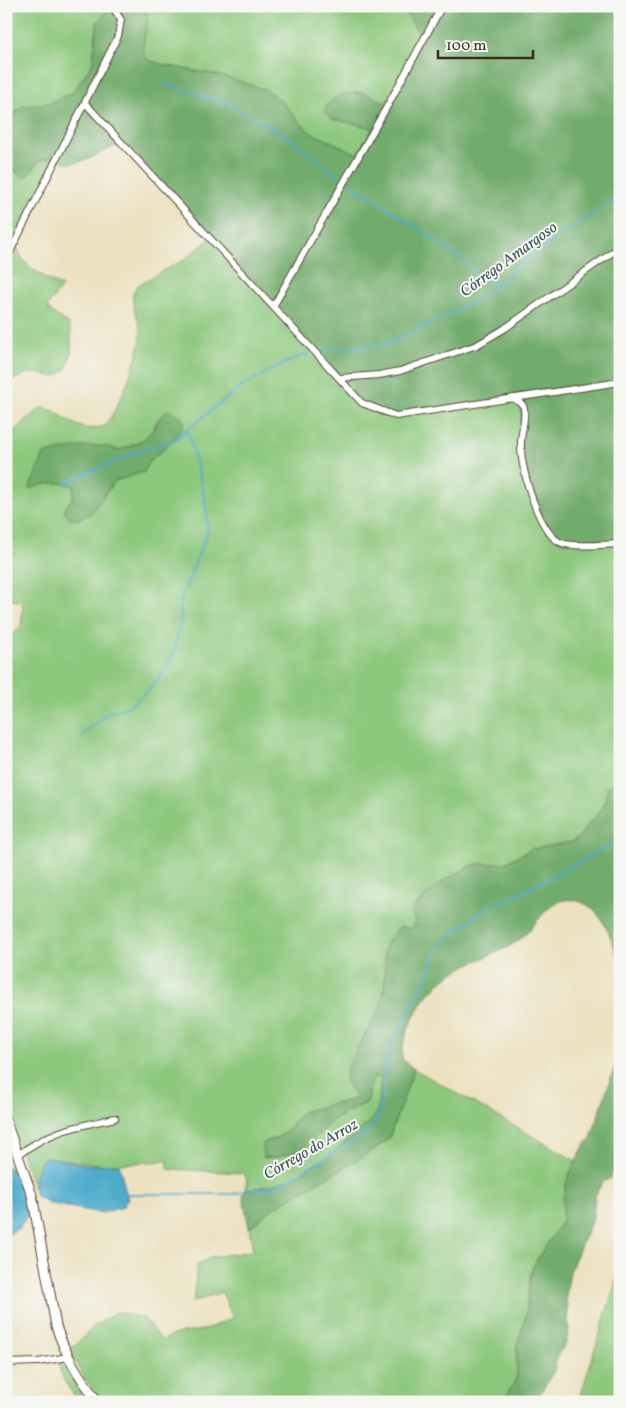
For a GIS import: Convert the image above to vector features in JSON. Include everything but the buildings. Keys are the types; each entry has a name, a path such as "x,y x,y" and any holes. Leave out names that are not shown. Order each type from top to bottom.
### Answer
{"street":[{"path":"6,260 86,103 121,28 121,20 112,6"},
{"path":"274,305 389,104 442,6"},
{"path":"86,103 274,305 362,403 396,416 620,382"},
{"path":"340,378 400,371 477,345 504,329 620,247"},
{"path":"513,398 524,409 521,431 522,464 540,520 551,536 564,544 620,544"},
{"path":"18,1156 44,1137 115,1118"},
{"path":"6,1122 34,1204 56,1326 68,1357 98,1402"},
{"path":"6,1363 31,1363 68,1357"}],"green space":[{"path":"6,6 111,6 97,24 93,63 73,92 50,103 23,106 6,120"},
{"path":"111,6 145,7 147,20 143,48 148,60 164,65 222,76 267,90 280,100 309,132 358,154 373,128 332,119 325,112 327,106 336,97 349,93 368,94 386,104 422,39 402,6 620,6 620,545 563,542 556,539 537,507 522,466 520,396 380,416 367,409 353,395 354,384 340,376 126,144 119,145 81,162 70,163 49,158 45,159 40,161 27,176 21,177 15,169 6,166 6,120 23,106 51,103 73,92 93,63 97,24"},
{"path":"145,6 402,6 422,38 386,104 363,95 346,94 332,100 326,107 332,119 373,128 358,154 309,132 280,100 267,90 222,76 164,65 148,60 143,48 147,20"},
{"path":"55,157 16,242 18,251 27,264 62,287 47,306 49,310 69,325 71,347 69,363 61,374 54,376 31,373 14,379 6,379 6,166 15,169 17,173 30,173 40,161"},
{"path":"211,238 354,383 520,396 521,427 537,507 620,545 620,779 606,792 605,801 597,815 579,837 572,842 527,851 505,863 470,866 456,874 412,908 415,925 412,928 404,928 384,950 385,984 383,998 377,1014 351,1061 345,1080 355,1097 354,1099 293,1122 289,1129 265,1142 262,1148 264,1158 276,1157 305,1148 333,1120 359,1106 369,1097 370,1084 375,1076 381,1077 378,1108 375,1116 332,1153 299,1174 281,1182 245,1189 247,1179 242,1173 168,1169 168,1162 166,1161 103,1165 46,1157 39,1168 33,1188 6,1107 6,642 21,626 23,602 6,599 6,437 41,408 55,412 85,428 104,426 110,419 121,397 132,370 141,337 141,330 133,303 134,291 138,285 185,259","holes":["174,412 182,418 183,428 160,453 150,459 144,472 115,481 90,514 66,506 73,497 74,487 70,484 50,482 141,441 150,434 158,419"]},
{"path":"169,410 182,418 184,423 179,433 151,460 144,472 115,481 90,514 80,519 70,519 64,510 73,497 74,487 63,483 52,483 29,489 44,454 87,446 107,446 117,450 125,448 136,444 146,437 153,430 160,417"},
{"path":"620,779 620,962 610,935 600,918 587,905 578,901 568,900 559,901 552,906 518,941 450,975 424,1001 406,1035 402,1059 414,1069 389,1138 369,1153 272,1209 249,1228 243,1196 245,1189 281,1182 299,1174 332,1153 375,1116 378,1108 381,1078 375,1076 370,1084 368,1102 333,1120 305,1148 276,1157 264,1158 262,1147 265,1142 278,1138 288,1130 304,1111 354,1099 355,1097 345,1080 346,1070 381,1005 385,984 385,944 396,930 401,927 412,928 415,925 411,910 438,884 470,866 505,863 531,849 572,842 579,837 601,809 607,795 607,787"},
{"path":"620,1050 620,1148 613,1155 620,1159 620,1169 611,1174 611,1178 603,1182 599,1188 595,1197 593,1217 570,1271 566,1297 569,1330 565,1346 558,1354 554,1371 535,1402 503,1402 517,1377 517,1345 526,1316 532,1268 562,1221 563,1198 568,1176 585,1144 591,1138"},
{"path":"414,1069 576,1161 565,1189 562,1221 555,1235 537,1259 530,1275 526,1316 517,1345 517,1377 503,1402 103,1402 86,1380 69,1351 92,1328 116,1312 144,1318 162,1341 175,1334 203,1330 233,1318 222,1292 193,1302 197,1265 211,1257 253,1251 249,1228 272,1209 383,1144 389,1138"},
{"path":"620,1268 620,1402 577,1402 582,1391"},
{"path":"67,1360 95,1402 79,1402 69,1388 63,1378 58,1362"}],"water":[{"path":"46,1157 89,1165 119,1164 128,1200 125,1201 123,1207 101,1213 51,1204 36,1196 35,1191 37,1170 42,1160"},
{"path":"6,1166 12,1169 20,1166 34,1212 27,1216 19,1228 6,1236"}],"waterway":[{"path":"161,83 228,104 284,134 339,177"},
{"path":"349,183 415,226 496,286"},
{"name":"Córrego Amargoso","path":"319,350 355,348 391,342 479,300 536,252 620,197"},
{"name":"Córrego Amargoso","path":"65,483 139,451 172,442 239,388 276,367 309,353"},
{"name":"Córrego Amargoso","path":"82,735 106,714 129,706 147,692 163,674 173,655 181,621 180,602 207,533 207,514 188,431"},
{"name":"Córrego do Arroz","path":"124,1194 233,1194 255,1189 263,1190 285,1181 364,1135 375,1123 379,1112 388,1053 430,971 439,945 489,906 507,900 620,841"}]}
